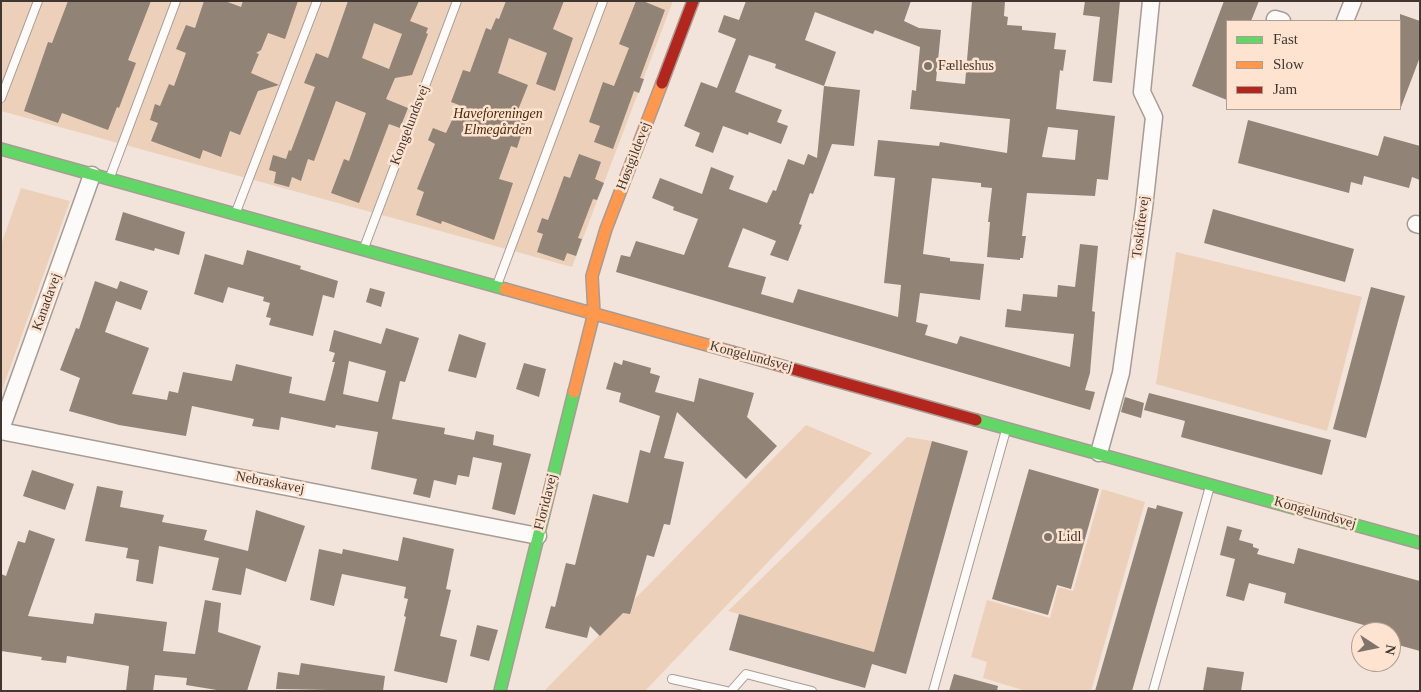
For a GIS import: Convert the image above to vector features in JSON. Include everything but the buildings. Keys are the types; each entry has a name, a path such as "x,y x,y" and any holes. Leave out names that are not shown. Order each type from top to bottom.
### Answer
{"street":[{"name":"Høstgildevej","path":"594,314 592,276 606,229 693,1"},
{"name":"Toskiftevej","path":"1100,453 1121,373 1144,208 1154,117 1142,92 1151,1"},
{"path":"1345,20 1353,1"},
{"name":"Kongelundsvej","path":"1,149 1420,543"},
{"name":"Kanadavej","path":"1,430 92,175"},
{"name":"Floridavej","path":"500,691 594,314"},
{"name":"Nebraskavej","path":"1,430 538,536"}],"lane":[{"path":"1,98 38,1"},
{"path":"109,179 176,1"},
{"path":"235,215 316,1"},
{"name":"Kongelundsvej","path":"363,250 456,1"},
{"path":"496,287 603,1"},
{"path":"933,691 1006,428"},
{"path":"1153,691 1210,484"},
{"path":"730,691 746,674 812,691"},
{"path":"672,679 726,691"}],"green space":[{"name":"Haveforeningen Elmegården","path":"1,1 673,1 572,267 1,111"},
{"path":"21,188 70,201 1,393 1,245"},
{"path":"1176,252 1362,297 1327,431 1156,384"},
{"path":"806,425 872,453 645,691 544,691"},
{"path":"907,437 932,441 874,652 728,611"},
{"path":"1102,489 1145,502 1091,691 1026,691 983,678 987,662 971,657 987,600 1050,618 1058,587 1073,591"}],"traffic: fast":[{"path":"1,149 505,289"},
{"path":"500,691 574,392"},
{"path":"976,420 1420,543"}],"traffic: slow":[{"path":"574,392 594,313 592,276 606,229 662,83"},
{"path":"505,289 732,352"}],"traffic: jam":[{"path":"662,83 693,1"},
{"path":"732,352 976,420"}],"place":[{"name":"Fælleshus","path":"928,66"},
{"name":"Lidl","path":"1048,537"}]}
